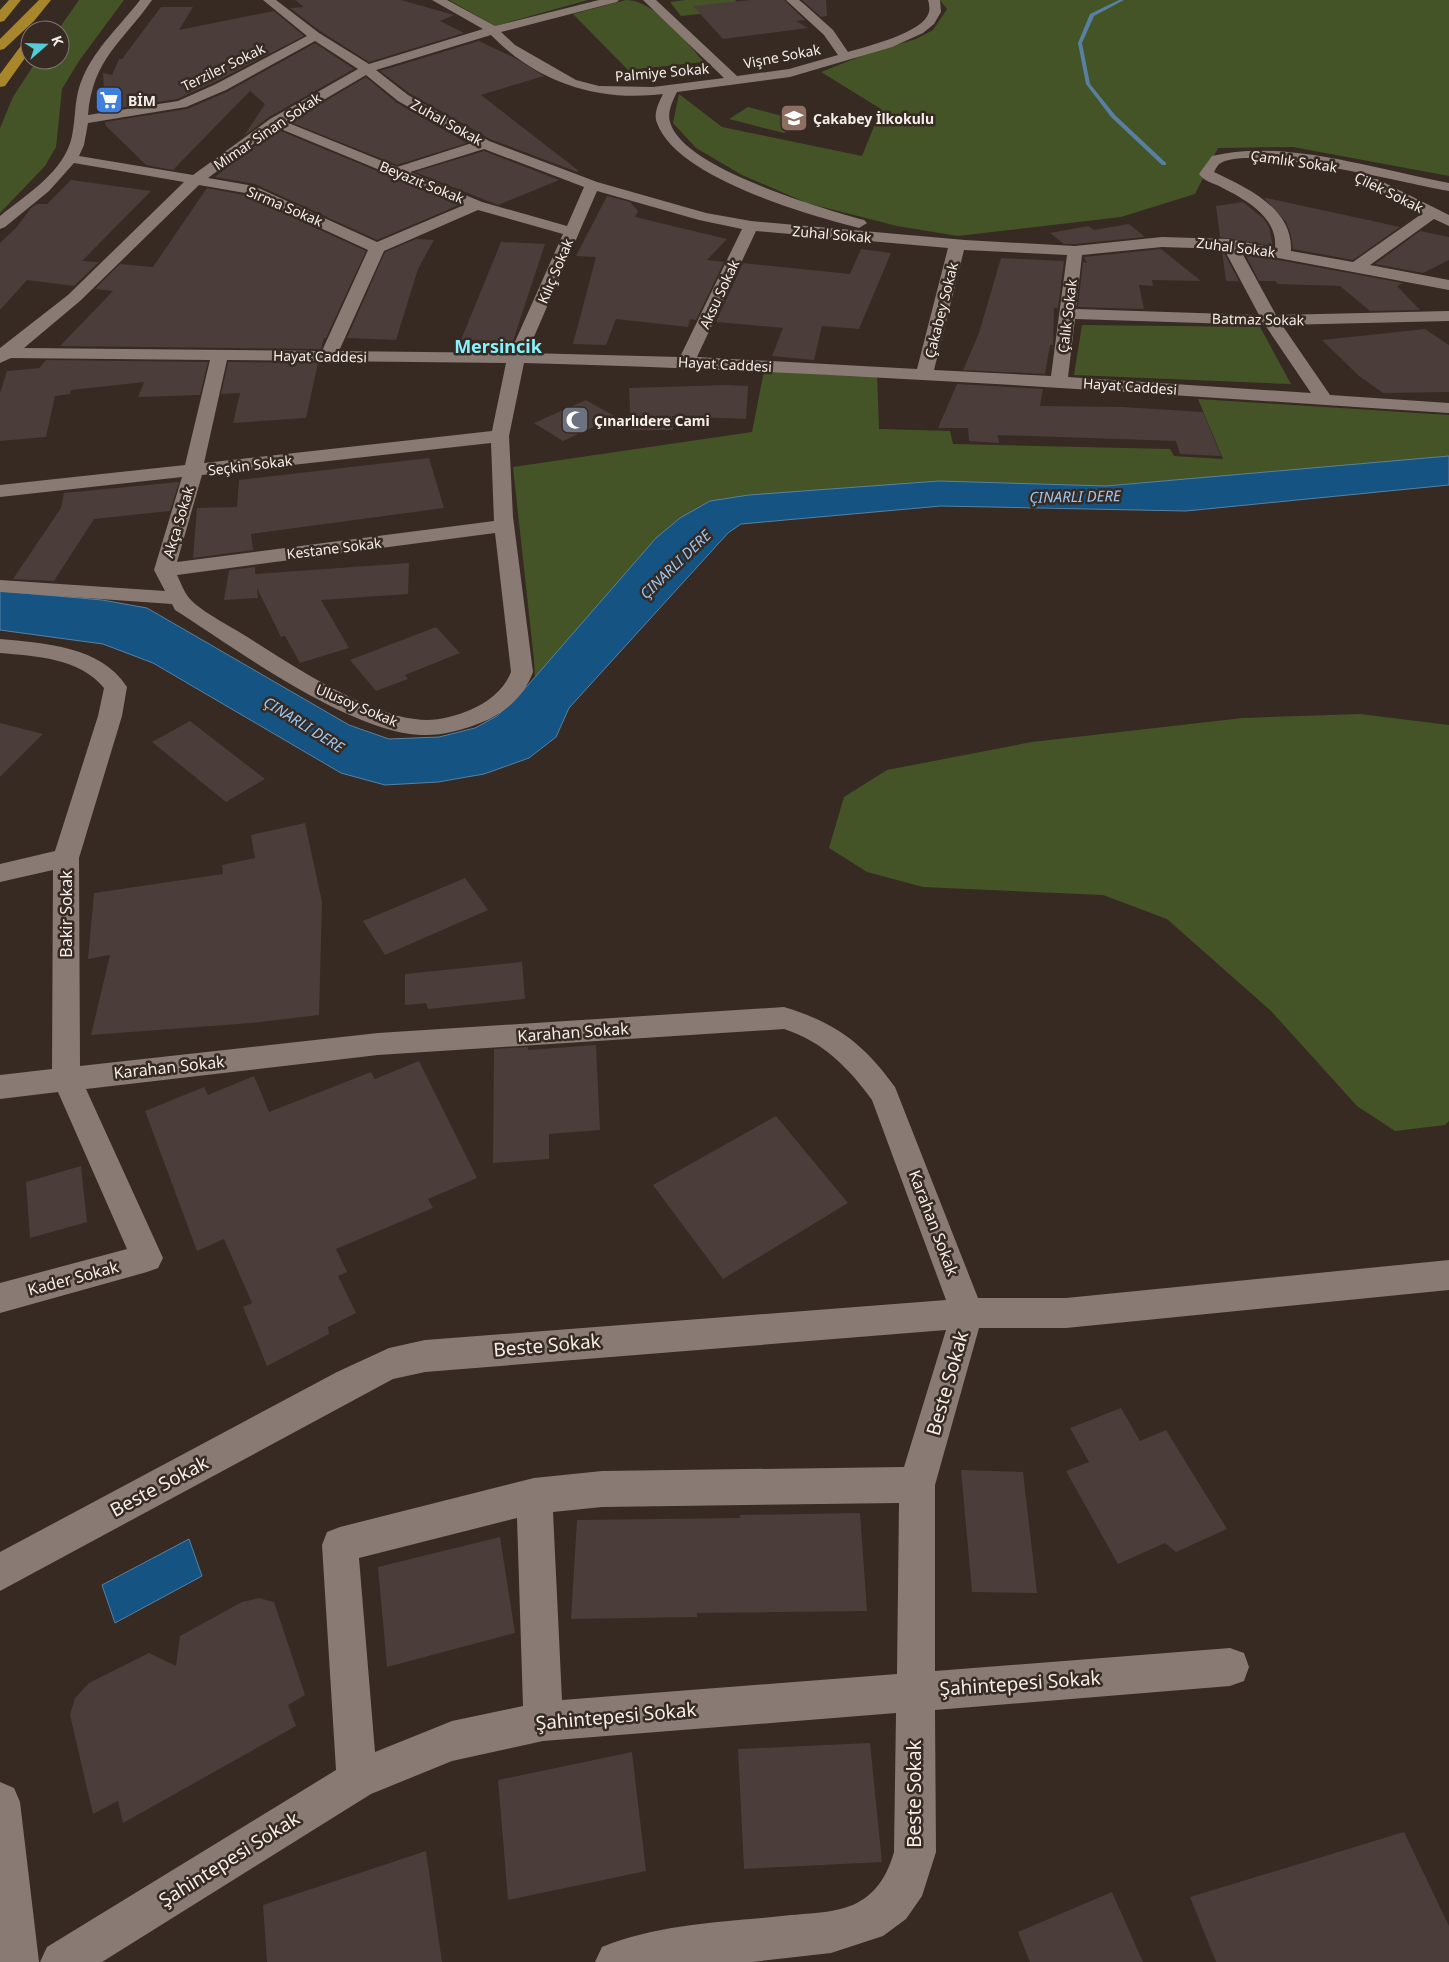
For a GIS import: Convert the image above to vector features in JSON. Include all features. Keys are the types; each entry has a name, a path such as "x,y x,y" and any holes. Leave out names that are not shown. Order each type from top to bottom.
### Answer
{"highway":[{"path":"0,18 15,0"},
{"path":"0,46 30,18 45,0"},
{"path":"0,84 20,56"}],"street":[{"path":"0,224 66,164 77,146 86,83 92,69 106,48 146,0"},
{"name":"Zuhal Sokak","path":"268,0 315,36 367,69 403,98 484,144 592,185 681,212 751,226 939,244 1075,251 1162,242 1229,244 1449,285"},
{"name":"Palmiye Sokak","path":"438,0 493,30 511,48 583,88 618,92 671,89 734,80"},
{"name":"Mimar Sinan Sokak","path":"2,355 74,298 195,180 275,122 367,69 493,30 613,0"},
{"path":"649,0 734,80"},
{"name":"Vişne Sokak","path":"734,80 804,70 845,57 838,43 792,0"},
{"path":"845,57 908,37 922,29 936,15 938,8 934,0"},
{"name":"Terziler Sokak","path":"80,120 181,104 221,87 315,36"},
{"path":"671,89 663,114 663,122 668,132 692,154 716,169 742,184 797,205 939,244"},
{"name":"Beyazıt Sokak","path":"275,122 477,205 572,232"},
{"path":"396,172 484,144"},
{"name":"Çamlık Sokak","path":"1283,253 1286,242 1284,231 1276,220 1265,209 1206,174 1211,164 1218,158 1248,154 1276,155 1449,187"},
{"name":"Sırma Sokak","path":"66,164 231,185 265,194 377,248"},
{"name":"Çilek Sokak","path":"1329,164 1398,194 1449,221"},
{"name":"Kılıç Sokak","path":"516,358 592,185"},
{"path":"328,356 377,248 477,205"},
{"path":"1357,267 1433,214"},
{"name":"Aksu Sokak","path":"686,362 751,226"},
{"path":"1229,244 1270,320 1322,398"},
{"name":"Çakabey Sokak","path":"924,375 957,245"},
{"name":"Çalık Sokak","path":"1060,382 1075,251"},
{"name":"Batmaz Sokak","path":"1067,314 1270,320 1445,320"},
{"name":"Hayat Caddesi","path":"2,355 328,356 686,362 1060,382 1322,398 1449,408"},
{"name":"Akça Sokak","path":"178,598 164,570 193,471 220,355"},
{"name":"Ulusoy Sokak","path":"178,598 183,605 325,694 400,724 433,728 451,724 489,710 520,681 522,672 504,526 500,436 516,358"},
{"name":"Seçkin Sokak","path":"0,491 500,436"},
{"name":"Kestane Sokak","path":"164,570 504,526"},
{"path":"0,586 178,598"},
{"name":"Bakir Sokak","path":"0,646 43,651 94,666 109,676 116,687 110,716 66,858 66,1078 147,1258"},
{"path":"0,873 66,858"},
{"name":"Karahan Sokak","path":"0,1087 378,1044 784,1018 808,1024 829,1035 872,1076 885,1095 967,1313"},
{"name":"Kader Sokak","path":"0,1298 147,1258"},
{"path":"967,1313 1066,1313 1449,1275"},
{"name":"Beste Sokak","path":"0,1572 350,1383 389,1364 425,1356 967,1313 917,1485 914,1692 915,1852 907,1881 891,1904 868,1921 831,1932 682,1948 617,1962"},
{"path":"357,1780 340,1545 534,1496 602,1489 917,1485"},
{"path":"534,1496 543,1721"},
{"name":"Şahintepesi Sokak","path":"62,1962 357,1780 452,1741 543,1721 1230,1667"},
{"path":"0,1802 17,1962"}],"green space":[{"path":"79,0 124,0 79,61 62,89 56,147 45,166 0,213 0,128 13,97 31,70 70,70 70,20 65,20"},
{"path":"449,0 588,0 495,26"},
{"path":"626,0 637,2 659,14 704,62 628,70 573,14"},
{"path":"685,0 735,0 746,9 681,16 670,2"},
{"path":"940,0 1449,0 1449,176 1293,147 1218,148 1195,194 1121,217 958,236 897,226 807,203 742,175 696,148 673,123 679,94 722,127 862,156 881,109 821,72 869,53 916,39 933,30 947,9"},
{"path":"748,107 802,121 784,133 729,119"},
{"path":"1082,325 1260,327 1291,384 1074,375"},
{"path":"765,366 877,372 879,429 950,431 953,444 1170,449 1174,456 1223,459 1198,399 1449,415 1449,466 745,513 537,724 534,660 513,467 752,432"},
{"path":"1360,714 1449,725 1449,1121 1445,1125 1395,1131 1357,1106 1271,1011 1167,919 1103,895 923,887 867,872 829,848 844,797 887,770 1032,742 1243,718"}],"water":[{"name":"ÇINARLI DERE","path":"1449,456 1449,485 1186,511 941,506 741,524 728,533 569,708 556,737 529,758 484,774 438,782 385,785 341,773 153,663 103,644 0,630 0,591 102,600 147,608 349,725 389,739 439,737 475,728 497,716 522,692 656,538 680,518 710,501 749,495 939,481 1106,486"},
{"path":"189,1539 202,1576 115,1623 102,1585"}],"building":[{"path":"295,0 401,0 454,15 440,21 464,33 369,62 320,31 290,8 304,7"},
{"path":"750,0 784,0 805,20 796,21 808,28 723,39 693,6"},
{"path":"802,0 826,0 827,16 821,17"},
{"path":"161,7 193,7 179,30 274,11 304,36 215,82 177,99 105,110 103,73 112,75 119,59 122,59"},
{"path":"479,41 515,58 544,76 481,95 579,171 577,172 490,139 409,93 380,71"},
{"path":"315,43 354,69 269,117 244,136 265,104 250,91 173,170 146,165 106,126 105,122 187,109 227,92"},
{"path":"366,77 397,103 467,143 397,165 290,122"},
{"path":"276,129 459,205 377,240 255,184 215,177"},
{"path":"484,151 559,180 498,205 415,172"},
{"path":"71,180 151,191 82,261 99,262 74,286 27,280 0,310 0,243 16,228 31,208 37,204 47,204"},
{"path":"207,188 244,195 366,251 326,338 324,338 321,349 60,346 113,291 95,289 120,264 153,267"},
{"path":"607,196 630,202 638,211 635,217 727,239 707,260 724,262 696,320 690,319 688,327 616,319 606,345 573,344 596,257 576,256"},
{"path":"1264,198 1400,227 1353,260 1293,249 1291,235 1286,222"},
{"path":"1243,202 1264,219 1269,227 1273,246 1220,237 1216,206"},
{"path":"1129,224 1145,237 1064,244 1050,233 1088,226 1094,230"},
{"path":"1420,231 1449,237 1449,260 1423,273 1375,264"},
{"path":"416,239 434,240 418,269 396,340 347,338 385,252"},
{"path":"501,242 545,244 513,341 461,340"},
{"path":"861,249 891,253 859,329 822,326 814,360 772,356 783,328 716,322 743,263 850,274"},
{"path":"1161,249 1201,281 1152,280 1153,286 1139,285 1144,309 1078,307 1083,262 1087,263 1084,257"},
{"path":"1223,251 1239,281 1226,281"},
{"path":"1245,254 1403,283 1397,286 1420,310 1370,311 1340,286 1278,284 1275,281 1259,281"},
{"path":"1001,258 1064,261 1058,308 1054,308 1053,345 1050,345 1045,374 963,370 979,333"},
{"path":"1425,329 1449,345 1449,392 1383,393 1359,376 1322,340"},
{"path":"46,360 208,362 200,395 138,397 144,382 71,390 70,394 55,396 46,437 0,441 0,393 7,371 39,368"},
{"path":"228,362 318,363 306,418 233,423 240,393 221,394"},
{"path":"957,384 1043,389 1040,406 1123,407 1203,412 1221,456 1180,454 1176,441 998,435 999,443 969,441 968,428 938,428"},
{"path":"748,386 746,419 672,416 673,430 631,430 629,388"},
{"name":"Çınarlıdere Cami","path":"586,400 616,417 563,441 534,423"},
{"path":"429,458 444,508 251,534 253,550 193,558 197,508 237,507 239,480"},
{"path":"179,482 170,511 94,519 54,581 13,579 61,508 64,493"},
{"path":"409,563 408,594 321,600 349,648 300,663 285,636 281,637 257,588 258,598 224,600 229,570 255,567 255,574"},
{"path":"436,627 460,653 405,675 408,679 376,691 350,660"},
{"path":"190,721 265,779 226,802 152,742"},
{"path":"0,723 43,734 0,777"},
{"path":"305,823 322,902 319,1015 251,1023 91,1035 110,955 88,959 94,893 223,874 222,865 255,858 251,835"},
{"path":"465,878 488,910 385,955 363,921"},
{"path":"522,962 525,999 428,1009 426,1003 405,1005 405,974"},
{"path":"596,1045 600,1130 549,1134 549,1159 493,1163 494,1049 528,1047 528,1050"},
{"path":"419,1061 477,1178 428,1199 433,1208 336,1249 347,1272 338,1276 356,1313 328,1327 329,1334 267,1366 243,1307 252,1303 224,1239 197,1251 145,1111 204,1087 208,1095 254,1076 269,1112 371,1072 375,1079"},
{"path":"776,1116 848,1203 723,1279 653,1185"},
{"path":"81,1166 87,1222 30,1238 26,1182"},
{"path":"1121,1408 1140,1441 1166,1430 1227,1529 1176,1552 1165,1543 1118,1564 1066,1471 1089,1462 1070,1428"},
{"path":"961,1470 1023,1472 1037,1593 972,1592"},
{"path":"860,1513 867,1611 697,1613 697,1617 571,1619 577,1520 740,1518 740,1515"},
{"path":"500,1537 515,1633 387,1667 378,1567"},
{"path":"259,1598 274,1602 305,1695 288,1705 296,1726 123,1823 118,1801 93,1814 70,1715 75,1698 89,1683 149,1653 176,1666 180,1636 242,1602"},
{"path":"870,1743 882,1862 744,1869 738,1749"},
{"path":"632,1752 646,1871 508,1900 498,1780"},
{"path":"1404,1832 1449,1926 1449,1962 1216,1962 1190,1897"},
{"path":"426,1851 442,1962 267,1962 263,1905"},
{"path":"1112,1892 1143,1962 1030,1962 1018,1932"}],"waterway":[{"path":"1122,0 1092,15 1080,43 1088,84 1113,116 1164,164"}],"place":[{"name":"BİM","path":"109,100"},
{"name":"Çakabey İlkokulu","path":"794,118"},
{"name":"Çınarlıdere Cami","path":"575,420"}],"district":[{"name":"Mersincik","path":"498,346"}]}
